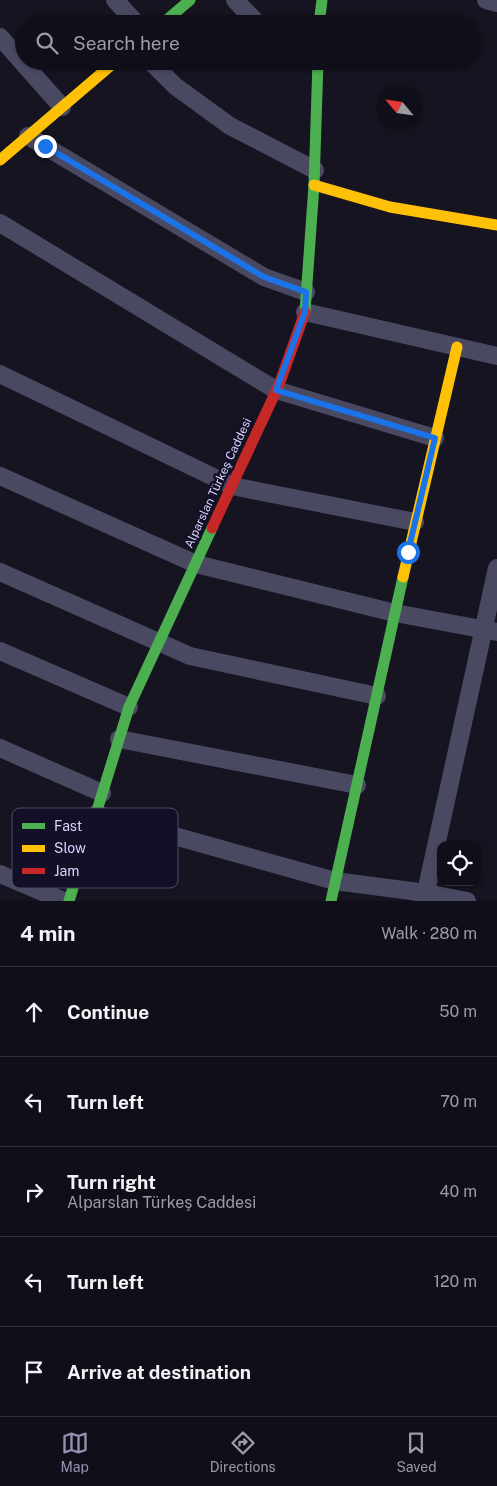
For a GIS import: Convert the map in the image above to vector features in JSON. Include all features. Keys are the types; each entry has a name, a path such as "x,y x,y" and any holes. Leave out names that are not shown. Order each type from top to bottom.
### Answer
{"street":[{"path":"115,0 128,15"},
{"path":"172,15 190,0"},
{"path":"235,0 249,15"},
{"path":"320,15 322,0"},
{"path":"486,0 497,3"},
{"path":"0,37 15,54"},
{"path":"29,70 62,107"},
{"path":"0,160 105,70"},
{"path":"159,70 175,86 230,126 314,178 390,207 497,225"},
{"name":"Alparslan Türkeş Caddesi","path":"98,808 129,707 276,390 305,312 314,178 318,70"},
{"path":"28,136 264,277 306,292"},
{"path":"0,223 276,390 435,438"},
{"path":"305,312 497,356"},
{"path":"331,901 457,347"},
{"path":"0,374 232,486 416,522"},
{"path":"0,476 196,564 395,613 490,631"},
{"path":"425,897 490,631 497,568"},
{"path":"0,572 190,656 377,696"},
{"path":"0,651 129,707"},
{"path":"119,739 357,785"},
{"path":"0,748 102,793"},
{"path":"178,837 335,881 425,897 467,901"},
{"path":"0,874 12,879"},
{"path":"33,888 64,901"},
{"name":"Alparslan Türkeş Caddesi","path":"69,901 73,888"}],"traffic: fast":[{"path":"172,15 190,0"},
{"path":"320,15 322,0"},
{"path":"305,312 314,185 318,70"},
{"path":"98,808 129,707 212,528"},
{"path":"331,901 403,577"},
{"path":"69,901 73,888"}],"traffic: slow":[{"path":"0,160 105,70"},
{"path":"314,185 390,207 497,225"},
{"path":"403,577 457,347"}],"traffic: jam":[{"path":"212,528 279,385 305,312"}],"route":[{"path":"45,146 264,277 306,292 305,312 276,390 435,438 408,552"}]}
